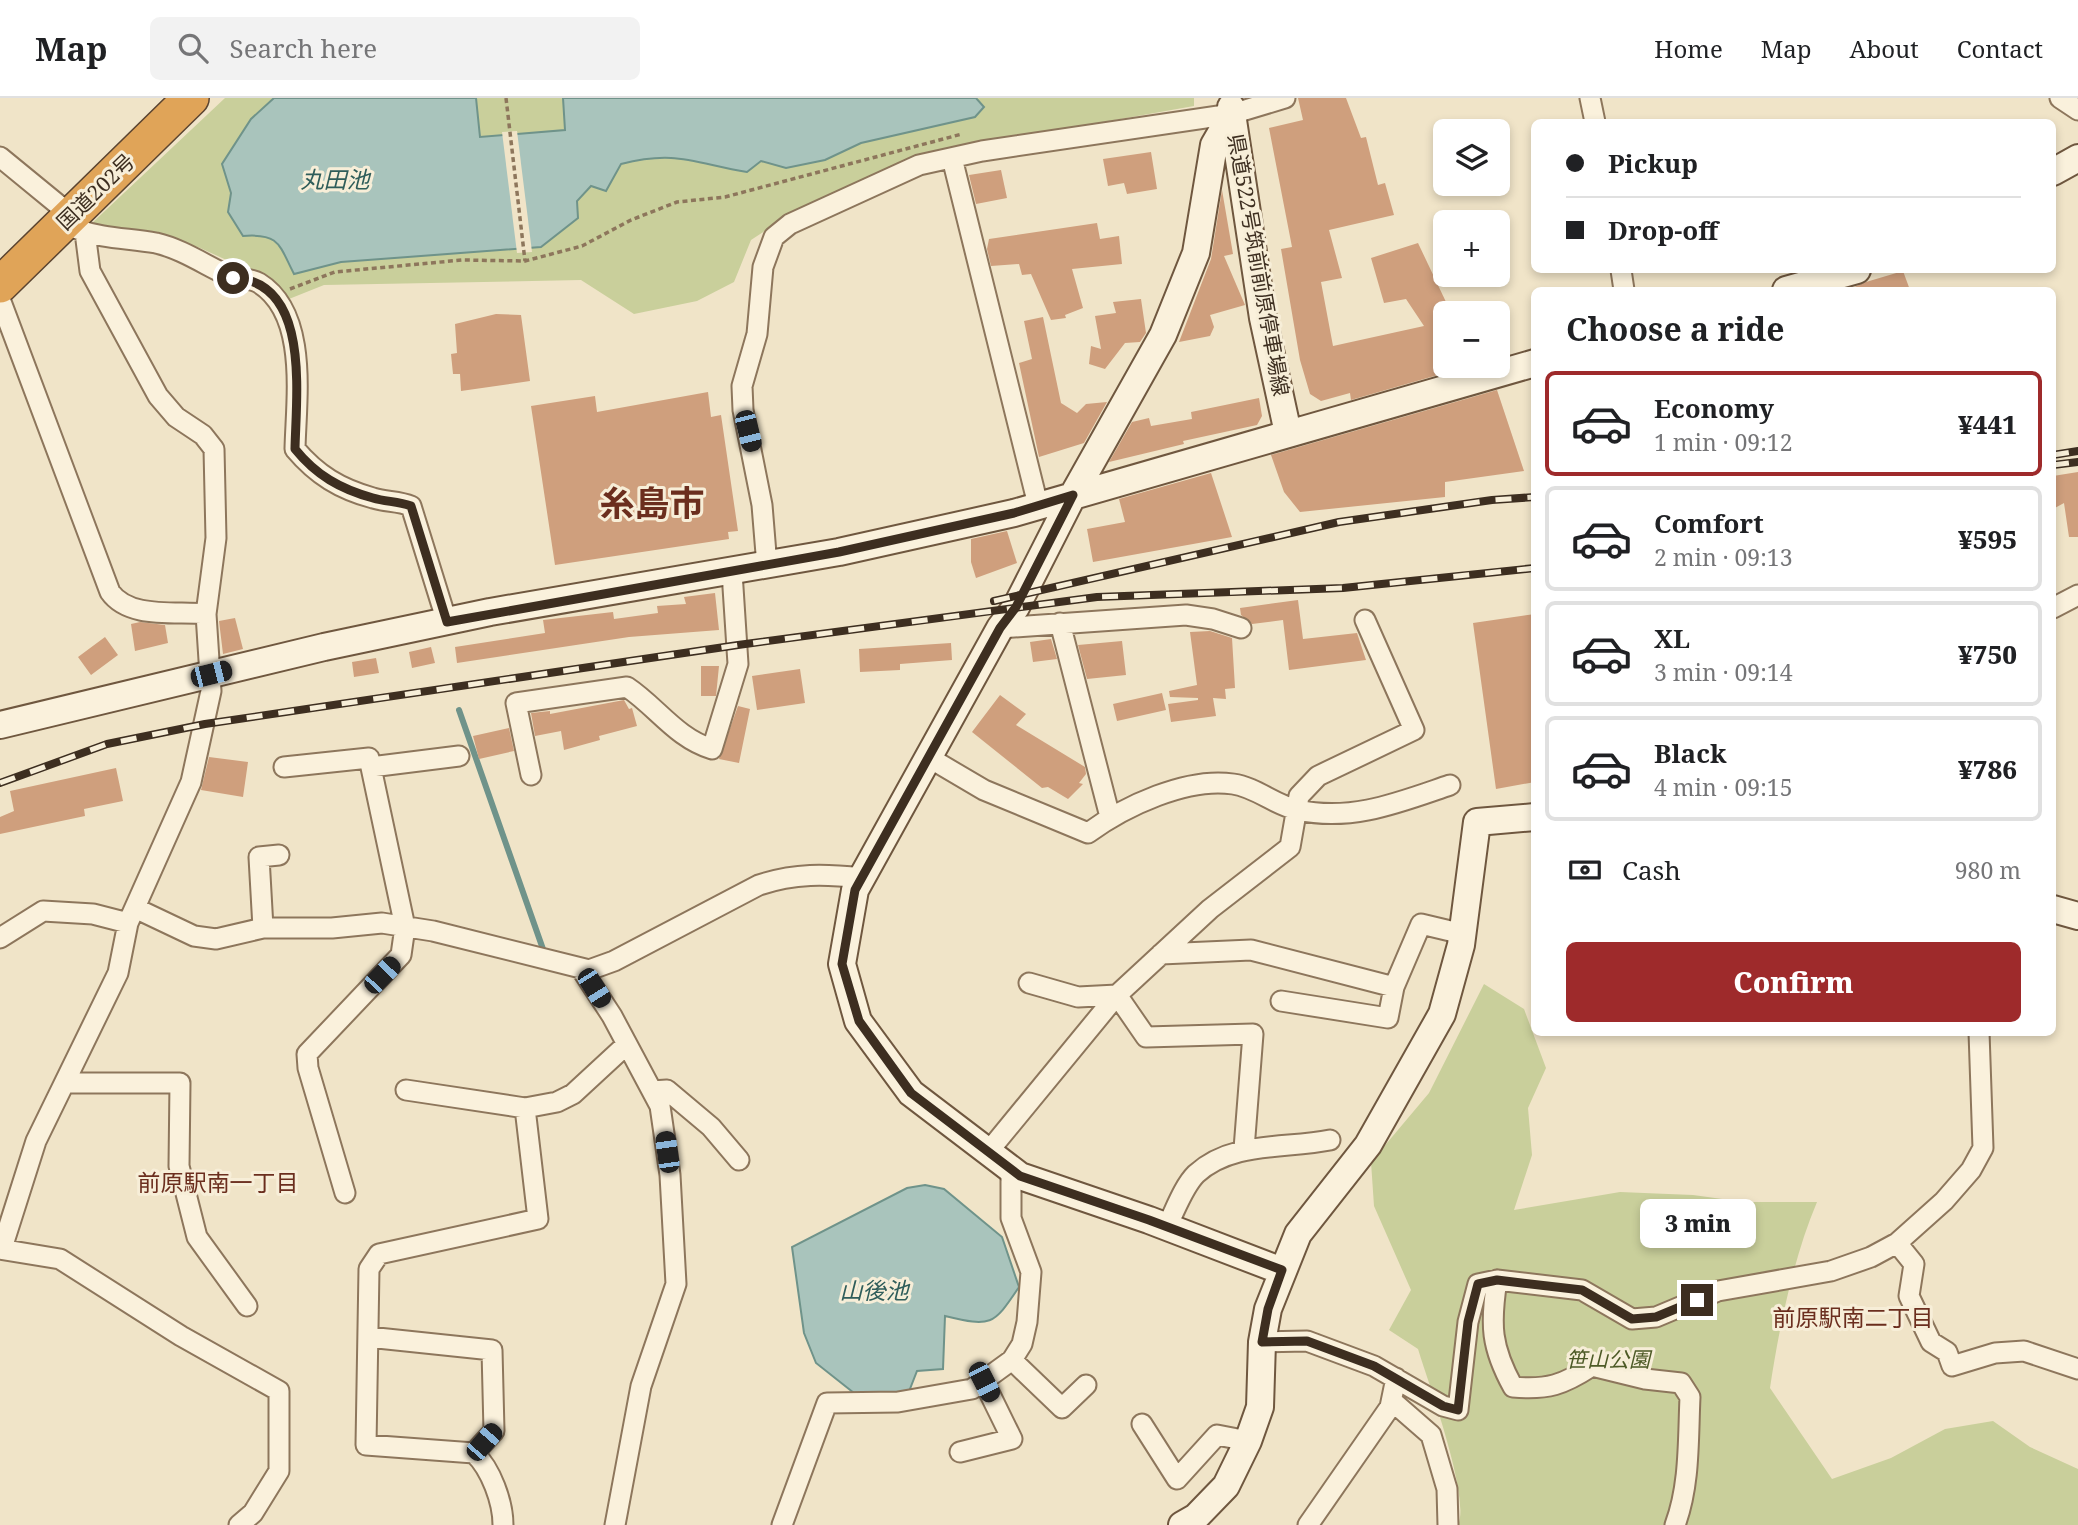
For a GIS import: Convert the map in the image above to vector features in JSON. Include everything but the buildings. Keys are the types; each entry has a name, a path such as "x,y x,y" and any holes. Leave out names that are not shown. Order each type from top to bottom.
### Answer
{"highway":[{"name":"国道202号","path":"0,285 74,224 191,98"}],"street":[{"path":"767,566 762,505 743,410 742,386 757,334 763,267 774,237 790,225 919,165 982,151 1285,98"},
{"path":"1590,98 1594,119"},
{"path":"2060,98 2078,110"},
{"path":"1231,106 1214,145 1196,253 1163,335 1073,495 1016,607 1000,628 855,890 842,964 859,1021 911,1093 1020,1176 1167,1226 1282,1270"},
{"name":"県道522号筑前前原停車場線","path":"1231,106 1263,318 1288,433"},
{"path":"0,157 74,224 100,237 157,243 195,258 233,278 251,279 273,296 288,323 298,353 295,449 314,472 341,487 375,499 411,506 447,622"},
{"path":"953,158 1038,505"},
{"path":"2056,170 2078,158"},
{"path":"74,224 90,271 158,396 176,417 203,435 214,449 216,538 206,614 211,674 205,724 191,782 131,916 118,972 36,1141 1,1248 60,1259 181,1336 279,1391 279,1471 253,1513 239,1525"},
{"path":"1797,287 1846,273"},
{"path":"0,299 110,592 117,603 133,610 206,614"},
{"path":"0,725 211,674 447,622 767,566 1038,505 1531,364"},
{"path":"531,775 516,704 627,687 643,697 670,725 698,744 712,749 738,664 732,572"},
{"path":"2056,606 2078,595"},
{"path":"1000,628 1186,615 1213,619 1241,628"},
{"path":"988,1152 1117,995 1210,909 1290,847 1299,796 1318,776 1415,730 1366,620"},
{"path":"1060,623 1110,817"},
{"path":"371,767 458,756"},
{"path":"928,757 984,790 1088,833 1110,817 1182,788 1234,784 1298,810 1357,813 1379,809 1450,785"},
{"path":"284,767 369,758 405,927 401,955 307,1054 308,1068 345,1193"},
{"path":"1182,1525 1196,1517 1226,1486 1248,1441 1259,1407 1262,1342 1268,1309 1298,1234 1368,1145 1442,1014 1463,934 1477,822 1531,817"},
{"path":"262,928 259,857 279,855"},
{"path":"0,938 43,911 131,916 194,936 216,939 262,928 332,928 382,923 582,970 614,961 759,885 784,876 804,874 862,878"},
{"path":"2056,910 2078,916"},
{"path":"1281,1001 1388,1018 1394,988 1421,924 1463,934"},
{"path":"1161,954 1251,950 1394,988"},
{"path":"582,970 612,1016 625,1046 660,1106 670,1175 676,1284 641,1386 615,1525"},
{"path":"1029,983 1078,997 1117,995"},
{"path":"1117,995 1146,1037 1253,1034 1244,1149"},
{"path":"1262,1342 1307,1341 1374,1366 1443,1406 1458,1410 1468,1322 1478,1284 1497,1280 1582,1290 1632,1319 1656,1317 1718,1291 1831,1272 1897,1243 1944,1201 1971,1170 1983,1148 1979,1036"},
{"path":"406,1090 525,1108 557,1102 573,1094 625,1046"},
{"path":"65,1083 180,1083 179,1166 197,1237 247,1306"},
{"path":"652,1091 667,1090 711,1127 739,1160"},
{"path":"503,1525 503,1504 491,1485 487,1465 474,1453 366,1445 369,1269 379,1254 538,1219 525,1108"},
{"path":"1167,1226 1195,1175 1222,1156 1244,1149 1299,1146 1330,1139"},
{"path":"782,1525 827,1403 898,1402 972,1389 1012,1360 1024,1333 1031,1272 1011,1218 1011,1169"},
{"path":"1897,1243 1914,1264 1909,1296 1931,1342 1947,1352 1952,1366 1995,1353 2024,1351 2078,1369"},
{"path":"1497,1280 1492,1309 1496,1356 1513,1387 1543,1390 1571,1380 1592,1366 1645,1379 1681,1383 1686,1388 1690,1397 1687,1464 1683,1503 1675,1525"},
{"path":"368,1337 492,1350 494,1430 474,1453"},
{"path":"1012,1360 1062,1408 1086,1385"},
{"path":"1308,1525 1392,1401 1396,1378"},
{"path":"960,1451 1012,1439 984,1382"},
{"path":"1392,1401 1431,1435 1447,1489 1448,1525"},
{"path":"1142,1424 1177,1479 1217,1435 1248,1441"}],"path":[{"path":"506,98 525,261"},
{"path":"273,296 335,272 462,260 525,261 582,246 631,220 677,202 725,197 943,137 975,132 982,151"}],"green space":[{"path":"225,98 1194,98 1194,106 1007,139 780,221 751,240 734,282 697,301 634,314 581,280 324,285 284,301 257,274 198,247 91,224"},
{"name":"笹山公園","path":"1484,984 1524,1009 1531,1036 1534,1036 1546,1068 1528,1108 1532,1155 1514,1210 1620,1192 1693,1195 1744,1202 1817,1202 1788,1294 1770,1388 1832,1479 1891,1458 1945,1429 1993,1421 2030,1447 2078,1469 2078,1525 1458,1525 1459,1491 1454,1466 1418,1349 1389,1330 1411,1290 1374,1206 1371,1162 1429,1093"}],"water":[{"name":"丸田池","path":"274,98 476,98 480,137 565,130 563,98 976,98 984,107 975,117 861,143 825,160 786,168 761,161 747,172 671,158 621,164 606,191 591,186 577,201 578,218 541,247 341,262 294,274 277,243 264,237 243,236 228,212 231,193 222,164 251,119"},
{"name":"山後池","path":"925,1185 944,1189 1002,1237 1019,1287 1003,1310 990,1320 972,1322 945,1316 943,1369 917,1371 908,1394 854,1393 816,1363 804,1333 792,1247 907,1188"}],"pier":[{"path":"517,131 532,252 517,253 502,132"}],"waterway":[{"path":"459,710 544,952"}],"railway":[{"path":"2056,455 2078,451"},
{"path":"2056,465 2078,462"},
{"path":"994,601 1339,522 1492,500 1531,497"},
{"path":"0,783 107,744 205,724 738,645 1097,597 1343,588 1531,568"}],"district":[{"name":"糸島市","path":"652,504"},
{"name":"前原駅南一丁目","path":"218,1183"},
{"name":"前原駅南二丁目","path":"1853,1318"}],"route":[{"path":"233,278 251,279 270,291 288,323 298,353 295,449 314,472 341,487 375,499 411,506 447,622 490,612 839,552 1014,513 1073,495 1016,607 1000,628 855,890 842,964 859,1021 911,1093 1020,1176 1149,1220 1282,1270 1268,1309 1262,1342 1307,1341 1374,1366 1443,1406 1458,1410 1464,1347 1478,1284 1497,1280 1582,1290 1632,1319 1656,1317 1697,1300"}]}
